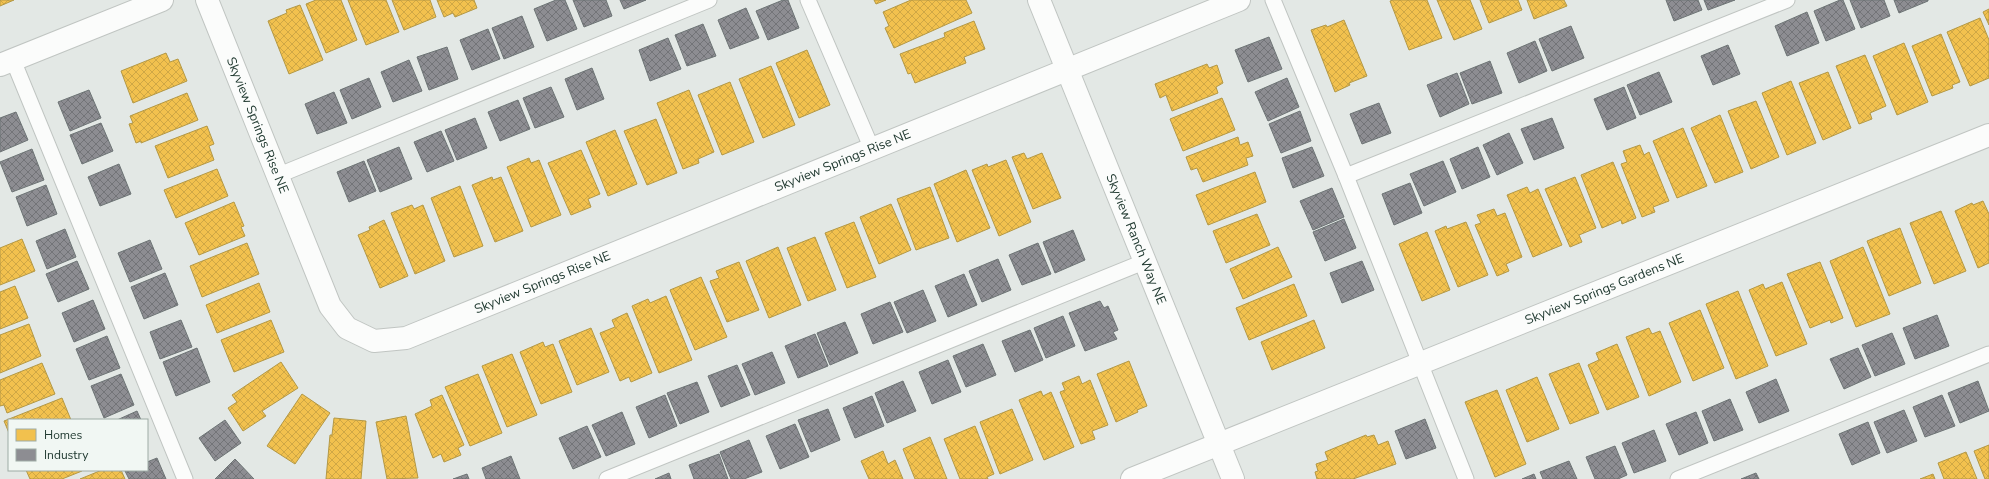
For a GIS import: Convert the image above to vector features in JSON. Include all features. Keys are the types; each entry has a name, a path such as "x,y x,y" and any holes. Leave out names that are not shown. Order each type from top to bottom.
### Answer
{"street":[{"path":"7,63 162,0"},
{"name":"Skyview Springs Rise NE","path":"207,0 279,175 330,306 347,328 374,341 406,338 1239,0"},
{"name":"Skyview Ranch Way NE","path":"1039,0 1220,443 1233,479"},
{"name":"Skyview Springs Gardens NE","path":"1132,479 1989,135"}],"lane":[{"path":"279,175 709,0"},
{"path":"808,0 872,149"},
{"path":"1273,0 1346,176 1466,479"},
{"path":"1346,176 1786,0"},
{"path":"7,63 185,479"},
{"path":"607,479 1146,261"},
{"path":"1678,479 1989,354"}],"building: Homes":[{"path":"0,0 14,0 0,6"},
{"path":"316,0 341,0 357,40 326,53 306,4"},
{"path":"348,0 386,0 399,32 366,45"},
{"path":"392,0 430,0 436,17 404,30"},
{"path":"437,0 474,0 477,8 455,17 453,13 444,17"},
{"path":"874,0 886,0 876,4"},
{"path":"911,0 966,0 972,13 894,48 885,28 889,26 883,12"},
{"path":"1427,0 1442,38 1409,50 1390,1"},
{"path":"1437,0 1470,0 1482,29 1454,40"},
{"path":"1480,0 1518,0 1522,10 1489,23"},
{"path":"1527,0 1564,0 1567,6 1534,19"},
{"path":"300,5 323,60 289,74 268,21 287,13 286,10"},
{"path":"1989,9 1989,25 1983,12"},
{"path":"1980,18 1989,40 1989,78 1970,86 1947,32"},
{"path":"1344,20 1367,76 1349,83 1350,85 1335,92 1311,30 1326,25 1327,27"},
{"path":"974,21 985,49 964,57 966,63 915,83 911,73 908,74 900,54 945,37 944,33"},
{"path":"1941,34 1960,82 1952,85 1953,88 1932,96 1912,46"},
{"path":"1904,43 1928,102 1897,115 1873,56"},
{"path":"807,50 830,105 799,118 776,63"},
{"path":"166,53 170,62 178,59 187,81 133,103 121,71"},
{"path":"1865,55 1886,106 1870,113 1872,119 1859,124 1836,66"},
{"path":"1207,64 1209,68 1217,65 1223,83 1216,87 1218,93 1172,111 1166,95 1160,98 1155,84"},
{"path":"771,66 795,125 763,138 739,79"},
{"path":"1828,72 1851,128 1823,140 1799,83"},
{"path":"1791,81 1816,143 1787,155 1762,93"},
{"path":"730,82 754,142 722,155 698,95"},
{"path":"689,90 714,152 698,159 699,163 683,169 657,103"},
{"path":"187,93 198,120 141,143 141,141 136,143 129,124 133,123 130,116"},
{"path":"1222,98 1235,130 1183,151 1170,119"},
{"path":"1756,101 1779,157 1751,169 1728,111"},
{"path":"1720,115 1743,172 1715,183 1691,128"},
{"path":"656,119 677,173 647,185 624,131"},
{"path":"207,126 214,144 209,146 214,160 168,178 155,146"},
{"path":"1683,128 1707,186 1677,198 1653,141"},
{"path":"615,130 637,184 608,196 586,142"},
{"path":"1238,137 1240,145 1248,142 1253,156 1246,158 1248,165 1203,182 1197,168 1191,170 1186,157"},
{"path":"1640,145 1644,155 1649,152 1669,201 1653,207 1655,212 1642,217 1621,164 1627,162 1623,151"},
{"path":"581,150 600,194 588,199 591,207 571,215 548,163"},
{"path":"1024,153 1027,159 1042,153 1061,198 1033,209 1012,157"},
{"path":"529,158 531,163 539,160 561,215 531,227 507,167"},
{"path":"1006,160 1031,222 999,236 972,170 987,164 988,167"},
{"path":"1613,162 1636,218 1622,224 1621,220 1602,228 1581,175"},
{"path":"217,169 228,196 176,218 164,190"},
{"path":"966,170 990,228 957,242 934,184"},
{"path":"1255,172 1266,202 1208,225 1196,195"},
{"path":"492,177 493,180 501,177 523,231 495,242 472,185"},
{"path":"1575,177 1596,228 1579,235 1582,242 1570,247 1545,189"},
{"path":"460,186 483,246 454,257 431,198"},
{"path":"930,187 949,238 916,250 897,199"},
{"path":"1527,187 1530,193 1538,189 1562,245 1533,257 1507,195"},
{"path":"1983,201 1989,214 1989,263 1978,268 1955,211 1972,203 1973,205"},
{"path":"234,202 244,226 241,227 245,236 199,255 185,223"},
{"path":"891,204 911,250 879,264 860,217"},
{"path":"412,205 414,209 423,205 445,261 415,274 391,213"},
{"path":"1494,209 1497,216 1505,213 1522,257 1506,264 1509,271 1497,276 1475,225 1481,223 1477,215"},
{"path":"1941,211 1966,271 1934,284 1910,223"},
{"path":"1257,214 1270,245 1226,263 1213,231"},
{"path":"384,220 408,276 380,288 358,235 370,230 369,227"},
{"path":"854,222 876,277 847,288 825,233"},
{"path":"1466,222 1488,275 1458,287 1435,231 1446,226 1447,229"},
{"path":"1900,228 1921,283 1889,296 1867,241"},
{"path":"1427,232 1450,290 1422,301 1399,244"},
{"path":"815,237 836,290 808,301 787,248"},
{"path":"22,239 35,271 0,285 0,248"},
{"path":"247,243 259,274 202,297 190,266"},
{"path":"778,247 801,305 769,318 746,261"},
{"path":"1278,247 1292,277 1243,299 1230,269"},
{"path":"1863,247 1890,314 1856,327 1830,261"},
{"path":"739,262 759,310 727,322 710,281 719,278 716,271"},
{"path":"1820,262 1843,318 1831,323 1830,320 1810,328 1787,274"},
{"path":"701,277 727,337 695,350 670,290"},
{"path":"1782,282 1807,344 1776,356 1749,290 1763,284 1765,289"},
{"path":"259,283 270,312 217,333 206,305"},
{"path":"1294,284 1307,316 1249,340 1236,308"},
{"path":"15,286 28,318 0,329 0,292"},
{"path":"1738,291 1768,366 1736,379 1706,304"},
{"path":"666,296 692,360 659,373 632,306 648,299 650,303"},
{"path":"1700,310 1724,368 1693,381 1669,323"},
{"path":"627,313 652,373 631,382 629,377 620,381 600,333 615,327 612,320"},
{"path":"271,320 284,352 234,372 221,340"},
{"path":"1314,320 1325,348 1272,370 1261,342"},
{"path":"29,324 41,356 0,373 0,335"},
{"path":"591,328 609,372 577,385 559,341"},
{"path":"1649,328 1652,334 1660,331 1681,382 1649,396 1626,337"},
{"path":"543,342 545,347 553,344 572,392 541,404 520,352"},
{"path":"1617,344 1639,397 1607,410 1588,365 1599,360 1596,353"},
{"path":"512,354 537,415 507,427 482,366"},
{"path":"1129,361 1147,406 1137,410 1138,412 1116,422 1097,374"},
{"path":"281,362 298,388 262,411 266,416 243,431 228,408 237,402 232,395"},
{"path":"42,363 55,394 7,413 4,405 0,406 0,380"},
{"path":"1579,363 1599,413 1570,424 1549,374"},
{"path":"478,374 502,433 470,446 445,387"},
{"path":"1079,376 1082,384 1090,380 1108,425 1092,431 1095,439 1081,444 1060,392 1065,390 1062,383"},
{"path":"1537,377 1559,429 1527,442 1506,390"},
{"path":"1497,390 1526,464 1495,477 1465,402"},
{"path":"1041,391 1043,396 1051,392 1074,447 1044,460 1019,400"},
{"path":"302,394 330,413 295,464 267,446"},
{"path":"442,395 464,445 458,448 461,455 444,462 441,454 433,458 415,414 432,406 430,400"},
{"path":"62,398 71,419 9,419"},
{"path":"1012,409 1033,460 1000,474 980,422"},
{"path":"406,416 418,478 387,479 376,422"},
{"path":"334,418 366,421 361,479 326,479 330,435 332,435"},
{"path":"8,419 8,431 4,421"},
{"path":"975,426 994,474 987,477 988,479 960,479 944,439"},
{"path":"1366,435 1367,437 1374,435 1378,445 1388,441 1396,464 1353,479 1317,479 1315,472 1318,471 1316,464 1328,460 1325,452"},
{"path":"930,437 947,479 915,479 903,449"},
{"path":"1989,445 1989,479 1985,479 1974,451"},
{"path":"883,451 888,464 895,460 903,479 869,479 861,461"},
{"path":"1966,452 1977,479 1944,479 1938,463"},
{"path":"26,471 82,471 62,479 30,479"},
{"path":"100,471 121,471 125,479 80,479"},
{"path":"1933,474 1935,479 1920,479"}],"building: Industry":[{"path":"556,0 565,0 577,29 547,41 534,9"},
{"path":"573,0 606,0 612,16 584,27"},
{"path":"620,0 646,0 624,9"},
{"path":"783,0 788,0 799,28 768,40 756,11"},
{"path":"1666,0 1698,0 1702,10 1674,21"},
{"path":"1704,0 1735,0 1708,10"},
{"path":"1843,0 1855,29 1826,41 1814,11"},
{"path":"1850,0 1884,0 1890,16 1861,28"},
{"path":"1894,0 1928,0 1928,1 1899,13"},
{"path":"746,8 759,38 730,49 718,20"},
{"path":"1807,12 1819,43 1787,56 1775,26"},
{"path":"522,16 534,47 504,59 492,28"},
{"path":"703,24 716,56 687,66 675,35"},
{"path":"1571,26 1584,58 1552,71 1539,39"},
{"path":"488,29 500,59 472,70 460,40"},
{"path":"1269,37 1282,69 1248,82 1235,50"},
{"path":"668,38 681,69 650,81 639,50"},
{"path":"1535,41 1547,71 1519,83 1507,53"},
{"path":"1728,45 1740,74 1713,85 1701,56"},
{"path":"447,47 458,79 429,90 417,57"},
{"path":"409,60 422,91 393,102 381,72"},
{"path":"1490,61 1502,93 1472,104 1460,73"},
{"path":"592,68 604,99 577,110 565,79"},
{"path":"1659,72 1672,102 1640,115 1627,85"},
{"path":"1457,73 1469,104 1440,117 1427,85"},
{"path":"369,78 381,107 352,119 340,90"},
{"path":"1287,78 1299,107 1268,121 1255,92"},
{"path":"551,87 564,117 535,128 523,98"},
{"path":"1624,87 1636,118 1607,130 1594,99"},
{"path":"89,90 101,118 70,131 58,102"},
{"path":"334,92 347,123 317,134 305,104"},
{"path":"518,100 530,129 500,141 488,112"},
{"path":"1379,103 1391,133 1362,144 1350,114"},
{"path":"1300,111 1311,141 1281,153 1269,124"},
{"path":"16,112 28,140 0,152 0,118"},
{"path":"475,118 487,148 457,160 445,130"},
{"path":"1552,118 1564,148 1534,160 1521,129"},
{"path":"101,123 113,151 82,164 70,135"},
{"path":"441,131 454,161 427,172 414,142"},
{"path":"1509,133 1523,163 1497,175 1483,145"},
{"path":"399,147 412,179 380,192 367,160"},
{"path":"1312,147 1324,176 1293,188 1282,158"},
{"path":"1478,147 1490,177 1462,189 1450,159"},
{"path":"32,149 44,180 12,192 0,162"},
{"path":"364,161 376,191 349,202 337,172"},
{"path":"1443,161 1456,192 1424,206 1410,174"},
{"path":"119,164 131,194 100,206 88,177"},
{"path":"1410,183 1422,213 1394,225 1382,194"},
{"path":"46,185 57,214 27,226 16,197"},
{"path":"1332,188 1344,217 1313,230 1300,201"},
{"path":"1344,219 1356,248 1325,261 1313,232"},
{"path":"65,229 76,257 47,269 36,241"},
{"path":"1073,230 1085,260 1055,273 1043,242"},
{"path":"150,240 162,269 130,282 118,253"},
{"path":"1038,243 1051,274 1022,285 1009,255"},
{"path":"998,259 1011,290 982,302 969,271"},
{"path":"77,261 89,289 58,302 46,274"},
{"path":"1362,261 1374,290 1342,303 1330,273"},
{"path":"165,273 178,305 144,319 131,287"},
{"path":"964,274 977,305 948,317 935,286"},
{"path":"923,290 936,321 907,333 894,302"},
{"path":"93,300 105,329 74,342 62,313"},
{"path":"1100,301 1104,308 1108,306 1118,330 1113,332 1117,339 1085,351 1069,313"},
{"path":"890,302 903,332 873,344 861,314"},
{"path":"1937,315 1949,346 1915,359 1903,328"},
{"path":"1063,316 1075,346 1046,358 1034,328"},
{"path":"181,320 192,347 160,359 150,332"},
{"path":"845,322 858,353 830,365 817,333"},
{"path":"1030,330 1043,360 1015,372 1002,341"},
{"path":"1892,333 1905,364 1875,376 1862,345"},
{"path":"815,334 828,366 798,378 785,346"},
{"path":"107,336 120,368 89,380 76,349"},
{"path":"983,344 996,375 966,387 953,356"},
{"path":"197,348 210,382 176,396 163,362"},
{"path":"1858,348 1871,377 1844,389 1830,359"},
{"path":"772,352 785,383 755,395 742,364"},
{"path":"948,360 961,392 932,404 919,372"},
{"path":"737,365 750,395 721,407 708,376"},
{"path":"121,374 134,405 104,418 91,386"},
{"path":"1776,379 1789,411 1759,423 1746,392"},
{"path":"903,381 916,411 887,423 875,393"},
{"path":"1978,381 1989,411 1960,423 1948,393"},
{"path":"697,382 709,412 680,424 667,393"},
{"path":"665,395 677,426 649,438 636,407"},
{"path":"1942,395 1955,426 1925,437 1913,407"},
{"path":"872,396 884,426 855,438 843,408"},
{"path":"1730,399 1743,430 1714,441 1702,411"},
{"path":"828,409 840,440 811,452 798,420"},
{"path":"1904,410 1917,441 1887,453 1874,422"},
{"path":"137,411 141,419 119,419"},
{"path":"622,412 635,444 606,456 592,425"},
{"path":"1696,412 1708,443 1679,455 1666,424"},
{"path":"1425,419 1436,448 1406,459 1395,431"},
{"path":"225,420 241,443 215,461 199,438"},
{"path":"1868,422 1880,453 1852,465 1839,434"},
{"path":"795,424 809,457 780,469 766,436"},
{"path":"587,426 601,457 573,469 559,438"},
{"path":"1654,430 1666,461 1634,473 1622,443"},
{"path":"749,440 762,472 744,479 731,479 720,452"},
{"path":"1615,446 1627,475 1618,479 1595,479 1586,457"},
{"path":"719,454 728,479 694,479 689,465"},
{"path":"511,456 520,479 486,479 482,468"},
{"path":"157,458 166,479 129,479 125,471 148,471 148,462"},
{"path":"235,459 254,479 215,479"},
{"path":"1569,461 1577,479 1543,479 1540,472"},
{"path":"669,473 671,479 655,479"},
{"path":"1756,473 1759,479 1741,479"},
{"path":"467,474 469,479 453,479"},
{"path":"1534,474 1536,479 1522,479"}]}
